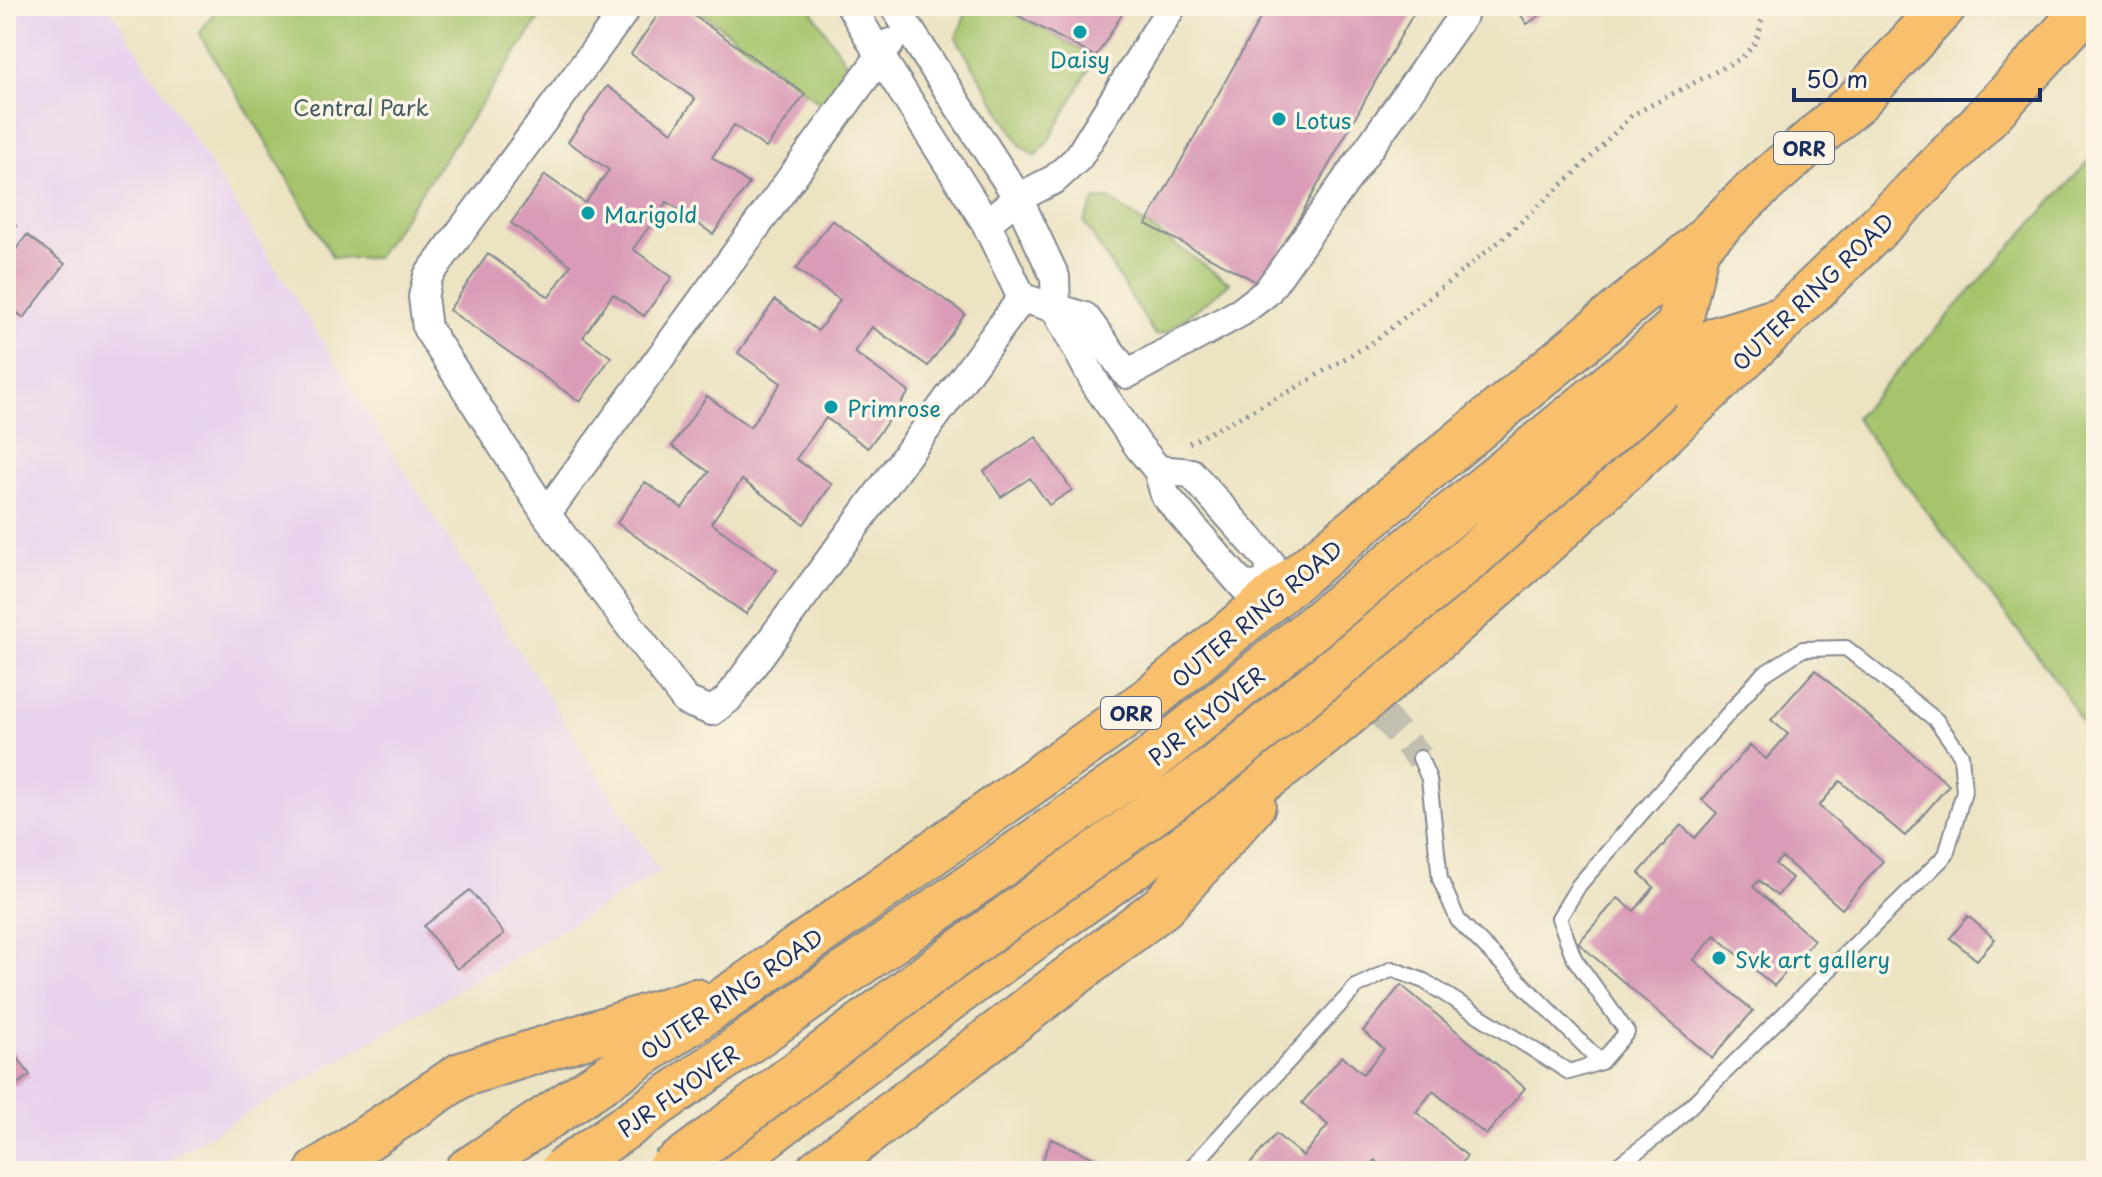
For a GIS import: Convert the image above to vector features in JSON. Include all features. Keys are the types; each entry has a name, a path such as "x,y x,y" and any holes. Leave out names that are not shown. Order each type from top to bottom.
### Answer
{"highway":[{"name":"OUTER RING ROAD","path":"467,1171 749,983 1151,698 1697,247 1749,196 1859,99 1944,6"},
{"name":"OUTER RING ROAD","path":"720,1171 1129,870 1297,755 1594,500 1933,174 2029,74 2088,6"},
{"name":"PJR FLYOVER","path":"668,1171 924,978 1212,770 1470,558 1648,376 1679,326 1697,247"},
{"name":"PJR FLYOVER","path":"562,1171 1143,766 1648,376 1717,339 1786,318"},
{"path":"818,1171 1163,906 1297,755"},
{"path":"318,1171 461,1075 749,983"}],"street":[{"path":"628,6 428,276 423,297 427,328 546,514 686,701 712,711 728,699 1022,298"},
{"path":"851,6 986,223 1022,298 1085,317 1127,374 1241,312 1267,292 1463,15 1465,6"},
{"path":"986,223 1018,198 1055,179 1078,158 1172,6"},
{"path":"546,514 880,56 905,12 1018,198 1055,277 1056,310 1097,386 1158,470"}],"lane":[{"path":"1188,1171 1356,987 1392,969 1424,981 1569,1072 1601,1062 1627,1032 1574,958 1559,918 1579,885 1762,675 1803,649 1846,648 1936,720 1961,755 1964,791 1946,855 1667,1129 1610,1171"},
{"path":"1420,758 1429,779 1440,879 1458,920 1601,1062"}],"path":[{"path":"1158,470 1181,447 1294,389 1376,340 1511,232 1632,115 1738,60 1753,49 1760,34 1764,6"}],"shaded area":[{"path":"6,6 109,6 660,872 149,1171 6,1171"}],"green space":[{"name":"Central Park","path":"219,6 548,6 376,258 333,258 266,141 199,34"},
{"path":"693,6 809,6 865,92 841,119"},
{"path":"969,6 1000,6 1096,57 1049,140 1036,156 1022,147 956,38"},
{"path":"2096,153 2096,747 2061,687 1855,418"},
{"path":"1109,199 1230,283 1167,332 1155,335 1084,222 1095,200"}],"building":[{"name":"Marigold","path":"664,6 680,6 805,94 766,148 734,125 712,157 749,184 713,234 667,202 633,249 672,277 644,316 613,294 583,337 611,357 580,402 449,310 488,254 549,297 571,265 511,223 545,175 585,203 609,170 568,142 607,86 672,132 695,99 631,54"},
{"name":"Daisy","path":"1000,6 1127,6 1096,57"},
{"name":"Lotus","path":"1267,6 1401,6 1413,14 1262,285 1146,224"},
{"path":"1515,6 1553,6 1527,24"},
{"path":"6,218 16,226 6,238"},
{"name":"Primrose","path":"832,220 965,314 928,366 872,327 854,352 909,392 868,448 826,418 796,459 832,484 804,524 742,480 711,523 777,570 746,614 617,523 645,482 682,508 709,472 672,446 707,396 750,427 781,383 738,353 775,300 818,331 840,300 796,269"},
{"path":"27,235 65,264 24,318 6,304 6,241 16,249"},
{"path":"1036,437 1072,490 1049,505 1030,478 1001,497 984,471"},
{"path":"1815,670 1949,785 1905,836 1840,781 1819,806 1883,861 1842,909 1782,857 1775,864 1792,878 1777,896 1759,880 1753,887 1814,940 1774,986 1715,935 1694,960 1753,1011 1712,1058 1578,943 1618,898 1634,911 1654,887 1639,873 1681,825 1695,838 1717,813 1702,800 1750,745 1766,759 1788,734 1771,720"},
{"path":"470,890 504,934 457,969 424,926"},
{"path":"1968,916 1995,939 1977,960 1950,938"},
{"path":"1401,985 1525,1088 1486,1135 1433,1091 1416,1112 1467,1156 1455,1171 1389,1171 1375,1160 1371,1166 1377,1171 1244,1171 1276,1134 1303,1156 1328,1125 1302,1103 1342,1056 1363,1074 1384,1049 1363,1031"},
{"path":"6,1041 30,1075 6,1092"},
{"path":"1051,1139 1112,1166 1110,1171 1057,1171 1041,1164"}],"tunnel":[{"path":"1269,585 1420,758"}],"place":[{"name":"Daisy","path":"1080,32"},
{"name":"Lotus","path":"1279,119"},
{"name":"Marigold","path":"588,213"},
{"name":"Primrose","path":"831,407"},
{"name":"Svk art gallery","path":"1719,958"}]}
